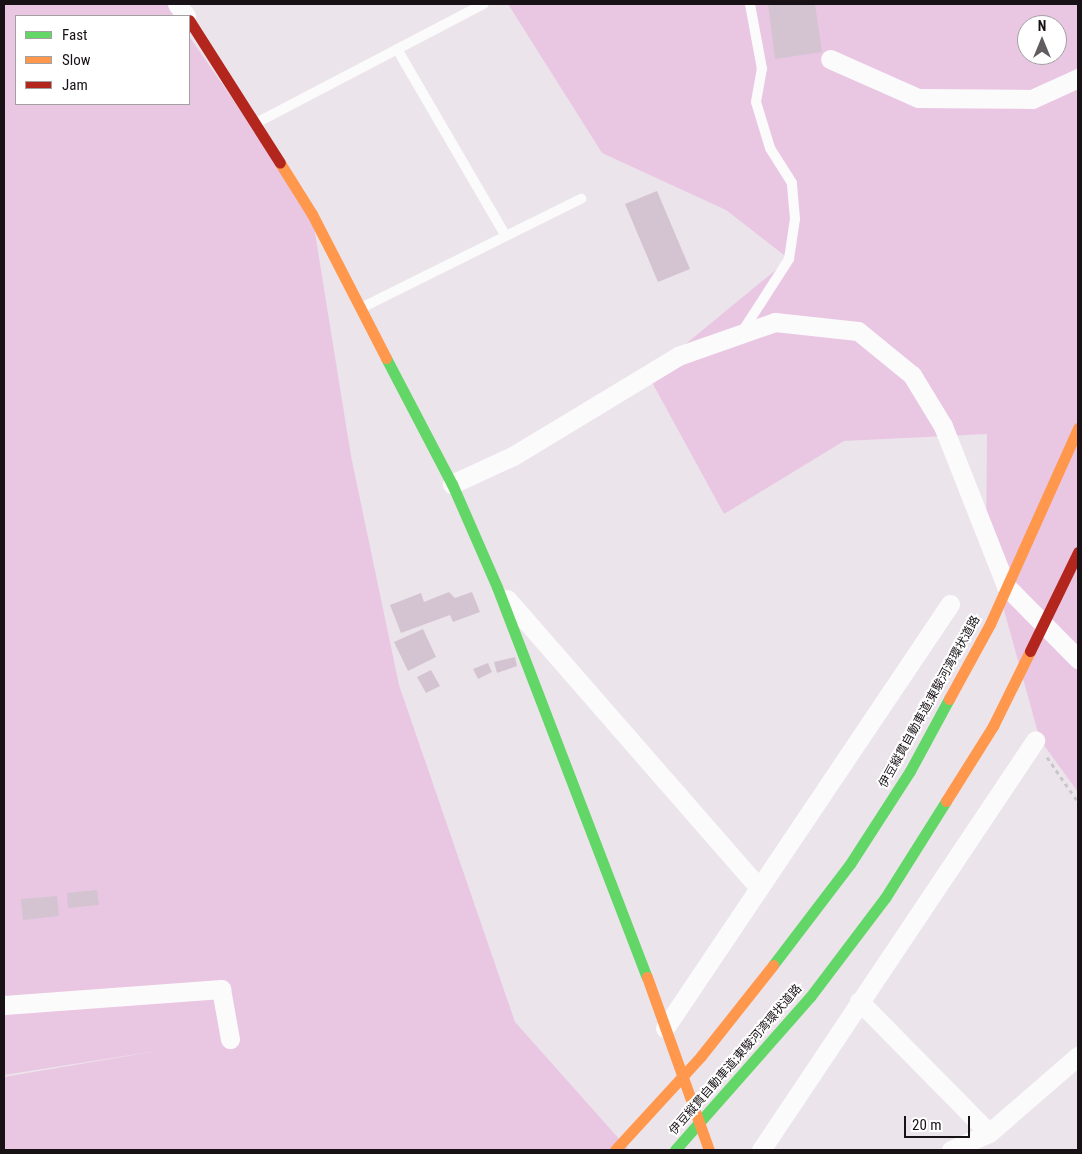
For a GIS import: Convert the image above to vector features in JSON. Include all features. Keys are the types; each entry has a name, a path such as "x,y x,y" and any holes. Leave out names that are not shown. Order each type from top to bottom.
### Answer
{"main road":[{"path":"190,22 312,214 452,484 496,587 573,788 599,844 674,1050 708,1150"},
{"name":"伊豆縦貫自動車道;東駿河湾環状道路","path":"615,1150 701,1056 850,864 910,771 990,624 1078,428"},
{"name":"伊豆縦貫自動車道;東駿河湾環状道路","path":"675,1150 810,997 885,898 988,734 1023,667 1078,552"}],"street":[{"path":"177,4 185,15"},
{"path":"830,59 918,98 1032,99 1078,78"},
{"path":"452,484 513,456 678,356 775,322 858,331 912,375 944,426 1006,586 1078,659"},
{"path":"496,587 759,888"},
{"path":"665,1028 950,604"},
{"path":"761,1150 1035,740"},
{"path":"4,1005 222,989 230,1039"},
{"path":"859,1001 989,1133"},
{"path":"951,1150 989,1133 1078,1056"}],"lane":[{"path":"255,123 484,4"},
{"path":"740,334 789,259 795,219 792,183 770,148 756,102 762,69 750,4"},
{"path":"398,49 506,236"},
{"path":"360,308 581,199"}],"path":[{"path":"1035,740 1078,802"}],"shaded area":[{"path":"4,4 167,4 174,15 15,15 15,105 190,105 190,37 312,214 351,456 399,685 515,1022 629,1150 4,1150 4,1077 163,1050 4,1075"},
{"path":"508,4 1078,4 1078,67 1066,79 1078,77 1078,792 1040,740 986,545 987,434 844,441 724,514 648,375 789,259 726,210 602,153"}],"building":[{"path":"768,4 815,4 822,52 775,59"},
{"path":"657,191 690,269 658,282 625,204"},
{"path":"449,592 455,598 472,592 480,612 453,622 450,615 401,633 390,605 421,593 424,602"},
{"path":"423,629 436,657 408,671 394,642"},
{"path":"515,657 517,666 497,673 494,662"},
{"path":"488,663 492,672 478,679 473,669"},
{"path":"431,670 440,686 426,693 417,677"},
{"path":"97,890 99,905 68,908 67,893"},
{"path":"57,896 59,916 23,920 21,899"}],"traffic: fast":[{"path":"386,358 452,484 497,587 647,977"},
{"path":"773,965 850,864 910,771 949,699"},
{"path":"675,1150 810,997 885,898 946,801"}],"traffic: slow":[{"path":"280,163 312,214 386,358"},
{"path":"949,699 990,624 1078,428"},
{"path":"946,801 993,726 1030,651"},
{"path":"615,1150 701,1056 773,965"},
{"path":"647,977 709,1150"}],"traffic: jam":[{"path":"190,22 280,163"},
{"path":"1030,651 1078,552"}]}
